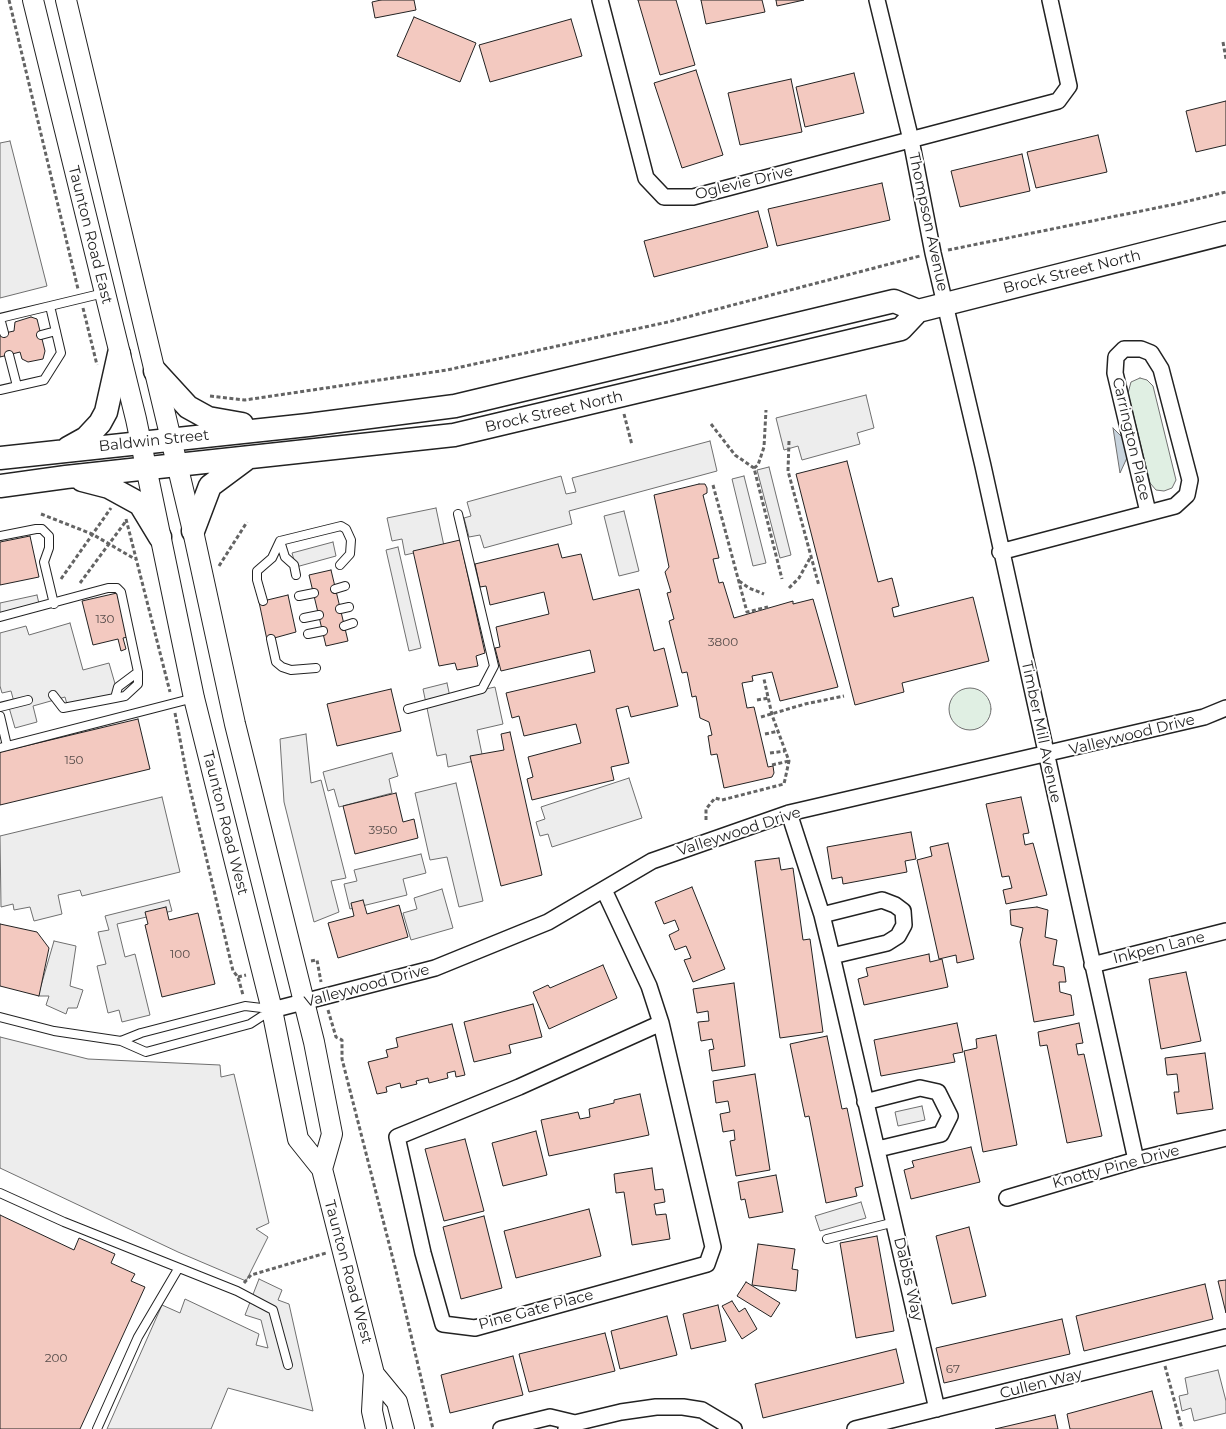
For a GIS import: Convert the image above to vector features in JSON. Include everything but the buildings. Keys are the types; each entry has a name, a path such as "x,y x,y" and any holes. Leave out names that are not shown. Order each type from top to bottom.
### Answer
{"main road":[{"name":"Taunton Road East","path":"32,0 140,441 145,470"},
{"name":"Taunton Road East","path":"66,0 177,466"},
{"name":"Brock Street North","path":"177,466 454,435 901,329 918,311 1226,234"},
{"name":"Brock Street North","path":"308,425 455,406 894,301 918,311"},
{"path":"63,452 86,438 100,424 106,412 114,384 119,354"},
{"path":"155,371 188,407 208,418 232,424 308,425"},
{"name":"Baldwin Street","path":"0,458 63,452 140,441 308,425"},
{"path":"193,531 210,486 249,458"},
{"name":"Baldwin Street","path":"0,486 66,476 177,466"},
{"name":"Taunton Road West","path":"177,466 249,781 305,1002 332,1134 322,1169"},
{"name":"Taunton Road West","path":"145,470 194,698 272,1010 298,1140 322,1169 340,1249 374,1374 372,1411 376,1429"},
{"path":"66,476 110,487 140,504 160,536"},
{"name":"Taunton Road West","path":"374,1374 397,1402 404,1429"}],"street":[{"name":"Oglevie Drive","path":"600,0 646,178 664,197 693,197 1058,101 1069,86 1050,0"},
{"name":"Thompson Avenue","path":"877,0 911,140 933,252 946,304"},
{"name":"Timber Mill Avenue","path":"946,304 1136,1160"},
{"name":"Carrington Place","path":"1000,552 1175,506 1187,495 1190,480 1160,369 1151,353 1140,349 1124,349 1116,357 1115,373 1148,512"},
{"name":"Valleywood Drive","path":"272,1010 325,998 435,968 548,922 652,861 789,813 1046,755 1204,717 1226,708"},
{"name":"Dabbs Way","path":"789,813 822,915 865,1102 896,1222 938,1409"},
{"name":"Pine Gate Place","path":"604,890 650,986 660,1023 714,1247 707,1264 475,1328 443,1324 422,1253 397,1137 519,1087 660,1023"},
{"path":"822,915 882,900 895,904 903,911 904,925 898,936 887,943 832,956"},
{"name":"Inkpen Lane","path":"1092,965 1226,931"},
{"path":"865,1102 920,1088 938,1092 950,1116 941,1134 878,1149"},
{"name":"Knotty Pine Drive","path":"1007,1198 1136,1160 1226,1138"},
{"name":"Cullen Way","path":"855,1429 1226,1337"},
{"path":"501,1429 550,1417 570,1426 647,1408 683,1407 702,1410 734,1429"}],"lane":[{"path":"4,333 0,318 104,293"},
{"path":"0,390 44,380 61,353 50,306"},
{"path":"41,336 56,332"},
{"path":"9,354 17,386"},
{"path":"408,709 482,689 494,666 458,514"},
{"path":"280,541 341,526 346,529 351,540 350,554 340,565"},
{"path":"0,536 42,529 49,536 49,548 44,562 54,604"},
{"path":"280,541 285,557 294,565 296,575"},
{"path":"263,601 257,580 257,572 272,558 280,541"},
{"path":"335,588 345,586"},
{"path":"0,617 108,588 117,588 121,592 138,672 118,687 115,698 63,708 53,694"},
{"path":"299,596 314,593"},
{"path":"340,609 349,607"},
{"path":"304,618 319,615"},
{"path":"344,626 353,623"},
{"path":"308,634 323,631"},
{"path":"271,639 276,662 282,667 291,670 316,668"},
{"path":"0,716 3,747 194,698"},
{"path":"0,707 28,700"},
{"path":"121,1041 141,1033 245,1006 272,1010"},
{"path":"0,1016 54,1031 121,1041 146,1052 250,1024 272,1010"},
{"path":"0,1193 178,1269 237,1291 273,1310 288,1365"},
{"path":"827,1239 896,1222"},
{"path":"97,1429 138,1337 178,1269"}],"path":[{"path":"9,0 98,368"},
{"path":"1222,42 1226,59"},
{"path":"200,395 245,400 447,370 668,322 933,252 1176,204 1226,192"},
{"path":"620,397 632,445"},
{"path":"754,468 758,465 764,447 766,410"},
{"path":"711,424 735,455 754,468 782,580"},
{"path":"789,441 788,471 810,557 820,586"},
{"path":"713,485 747,612 768,607"},
{"path":"61,579 109,509 118,505"},
{"path":"122,513 126,521 173,704 186,776 233,971 238,977 245,1006"},
{"path":"41,514 92,534 136,560"},
{"path":"70,598 107,544 126,521"},
{"path":"205,588 248,522"},
{"path":"788,588 799,578 810,557"},
{"path":"739,581 749,588 764,594"},
{"path":"706,820 706,809 715,798 722,800 784,784 789,761 772,715 764,679"},
{"path":"761,717 844,696"},
{"path":"757,700 768,698"},
{"path":"765,734 778,731"},
{"path":"770,753 786,751"},
{"path":"772,765 789,761"},
{"path":"325,998 336,1037 342,1040 342,1059 396,1271 433,1429"},
{"path":"237,1291 251,1275 340,1249"},
{"path":"1161,1354 1182,1429"}],"green space":[{"path":"1140,378 1147,380 1153,386 1176,480 1172,488 1164,491 1156,490 1150,483 1128,393 1131,382"},
{"path":"966,688 974,688 985,694 991,709 985,724 974,730 966,730 955,724 949,713 949,705 955,694"}],"shaded area":[{"path":"10,141 47,286 0,298 0,143"},
{"path":"866,395 874,428 857,433 860,444 802,460 798,446 784,450 776,418"},
{"path":"1113,428 1132,447 1120,473"},
{"path":"710,441 717,471 569,511 572,524 484,548 480,535 469,537 464,518 471,516 467,502 561,476 566,494 576,492 572,478"},
{"path":"769,467 791,555 780,558 757,470"},
{"path":"744,476 766,563 753,566 732,479"},
{"path":"436,508 444,546 405,555 402,539 392,541 387,518"},
{"path":"624,511 639,571 619,576 604,516"},
{"path":"333,542 336,556 296,567 292,553"},
{"path":"398,547 421,648 409,651 386,550"},
{"path":"37,595 40,608 0,617 0,603"},
{"path":"70,623 83,670 109,663 118,694 68,708 65,697 33,706 37,722 15,728 8,704 14,702 11,691 2,693 0,686 0,633 26,626 29,635"},
{"path":"447,683 450,697 495,687 503,724 477,730 483,759 448,767 446,754 437,756 423,689"},
{"path":"306,734 311,783 321,780 346,878 331,881 339,912 314,922 284,802 280,739"},
{"path":"392,753 398,776 389,779 392,793 339,807 334,789 328,791 323,772"},
{"path":"629,778 642,818 552,847 548,834 540,836 536,822 545,819 541,807"},
{"path":"456,783 483,901 459,907 447,857 430,860 415,793"},
{"path":"162,797 180,872 82,896 80,890 58,895 62,914 34,921 30,907 14,910 13,904 1,907 0,836"},
{"path":"421,854 426,873 403,879 407,895 350,909 344,884 357,881 354,870"},
{"path":"442,889 453,928 411,940 403,913 417,909 414,898"},
{"path":"169,900 172,911 117,924 125,957 135,954 150,1015 122,1022 119,1010 108,1013 97,966 106,964 98,932 109,930 105,916"},
{"path":"54,941 76,946 70,986 83,990 77,1008 68,1008 66,1014 46,1005 49,996 38,996"},
{"path":"0,1037 88,1059 220,1065 221,1077 234,1074 269,1223 256,1229 268,1237 246,1281 178,1252 0,1168"},
{"path":"922,1106 925,1120 898,1126 895,1112"},
{"path":"861,1202 866,1218 820,1231 815,1216"},
{"path":"259,1279 282,1290 278,1300 289,1304 313,1411 228,1388 211,1429 107,1429 162,1305 180,1313 185,1299 259,1334 256,1345 268,1348 261,1320 245,1315"},
{"path":"1218,1370 1226,1401 1226,1413 1194,1421 1191,1408 1182,1411 1179,1396 1188,1394 1185,1378"}]}
